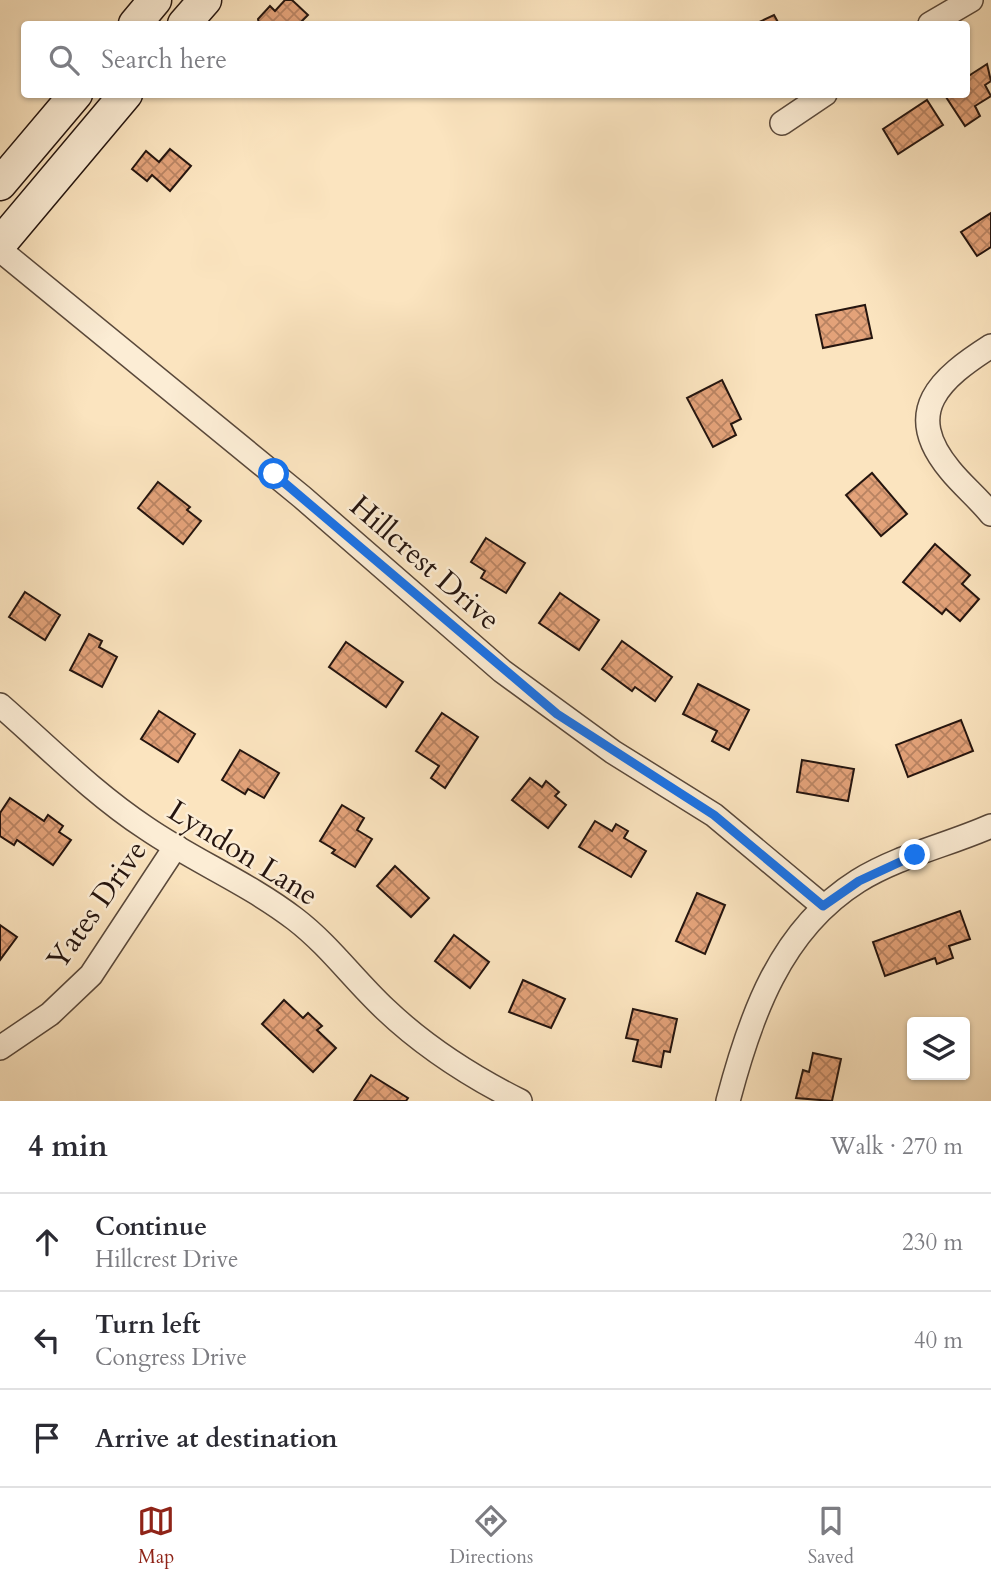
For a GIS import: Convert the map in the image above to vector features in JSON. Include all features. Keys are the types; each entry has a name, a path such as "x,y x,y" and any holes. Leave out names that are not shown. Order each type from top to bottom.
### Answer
{"main road":[{"path":"138,21 155,0"},
{"path":"187,21 205,0"},
{"path":"0,184 73,98"},
{"path":"0,247 123,98"}],"street":[{"path":"935,21 971,0"},
{"path":"782,123 819,98"},
{"name":"Hillcrest Drive","path":"0,247 302,497 502,671 612,752 714,815 823,906"},
{"path":"991,346 947,377 935,391 928,409 930,431 937,452 991,514"},
{"name":"Lyndon Lane","path":"0,705 125,813 274,903 321,942 384,1009 429,1048 480,1081 520,1101"},
{"path":"728,1101 754,1013 780,962 823,906 859,881 991,826"},
{"name":"Yates Drive","path":"0,1048 50,1014 91,975 176,846"}],"building":[{"path":"285,0 292,0 308,15 302,21 258,21 270,6 275,11"},
{"path":"774,15 777,21 761,21"},
{"path":"987,64 991,81 985,85 991,96 975,106 980,116 965,126 947,98 970,98 970,75"},
{"path":"927,100 943,125 898,154 883,129"},
{"path":"170,149 191,166 170,191 152,175 147,181 132,169 146,151 159,162"},
{"path":"991,213 991,247 977,256 961,232"},
{"path":"865,305 872,338 823,348 816,315"},
{"path":"722,380 741,419 731,424 736,435 713,447 687,398"},
{"path":"872,473 907,514 881,536 846,495"},
{"path":"158,482 190,507 187,510 201,521 183,544 138,508"},
{"path":"486,538 525,563 506,593 481,578 485,571 471,562"},
{"path":"935,544 970,575 962,584 979,599 960,621 946,609 942,614 903,582"},
{"path":"25,592 60,615 45,640 9,617"},
{"path":"560,593 599,620 579,650 539,623"},
{"path":"89,634 102,641 99,647 117,657 102,687 70,670"},
{"path":"622,641 672,677 655,701 635,687 632,691 602,669"},
{"path":"346,642 403,682 386,707 329,667"},
{"path":"698,684 749,710 729,750 712,741 717,731 683,714"},
{"path":"159,711 195,734 178,762 141,739"},
{"path":"442,713 478,737 445,788 431,778 439,766 416,751"},
{"path":"961,720 973,751 908,777 896,745"},
{"path":"240,750 279,773 264,798 248,789 245,794 222,780"},
{"path":"802,760 854,769 848,801 797,792"},
{"path":"530,778 542,787 546,781 559,792 555,796 566,805 548,828 512,800"},
{"path":"10,798 44,821 48,815 63,826 59,832 71,840 53,865 17,840 14,845 0,836 0,813"},
{"path":"342,805 364,818 357,830 372,839 355,867 332,853 335,850 320,841"},
{"path":"595,821 612,831 616,824 628,831 624,838 646,851 631,877 579,847"},
{"path":"395,866 429,898 411,917 377,886"},
{"path":"697,893 725,905 705,954 676,941"},
{"path":"960,911 970,939 949,946 953,958 937,964 935,958 885,976 873,942"},
{"path":"0,925 17,937 0,960"},
{"path":"454,935 489,962 470,988 435,961"},
{"path":"523,980 565,999 551,1028 509,1012"},
{"path":"284,1000 303,1018 308,1013 322,1026 317,1030 336,1048 313,1072 262,1024"},
{"path":"633,1009 677,1019 670,1052 664,1051 661,1067 633,1061 638,1040 626,1038"},
{"path":"813,1053 841,1059 832,1101 796,1098 803,1070 809,1072"},
{"path":"371,1075 408,1098 406,1101 354,1101"}],"route":[{"path":"274,474 502,671 612,752 714,815 823,906 859,881 915,855"}]}
